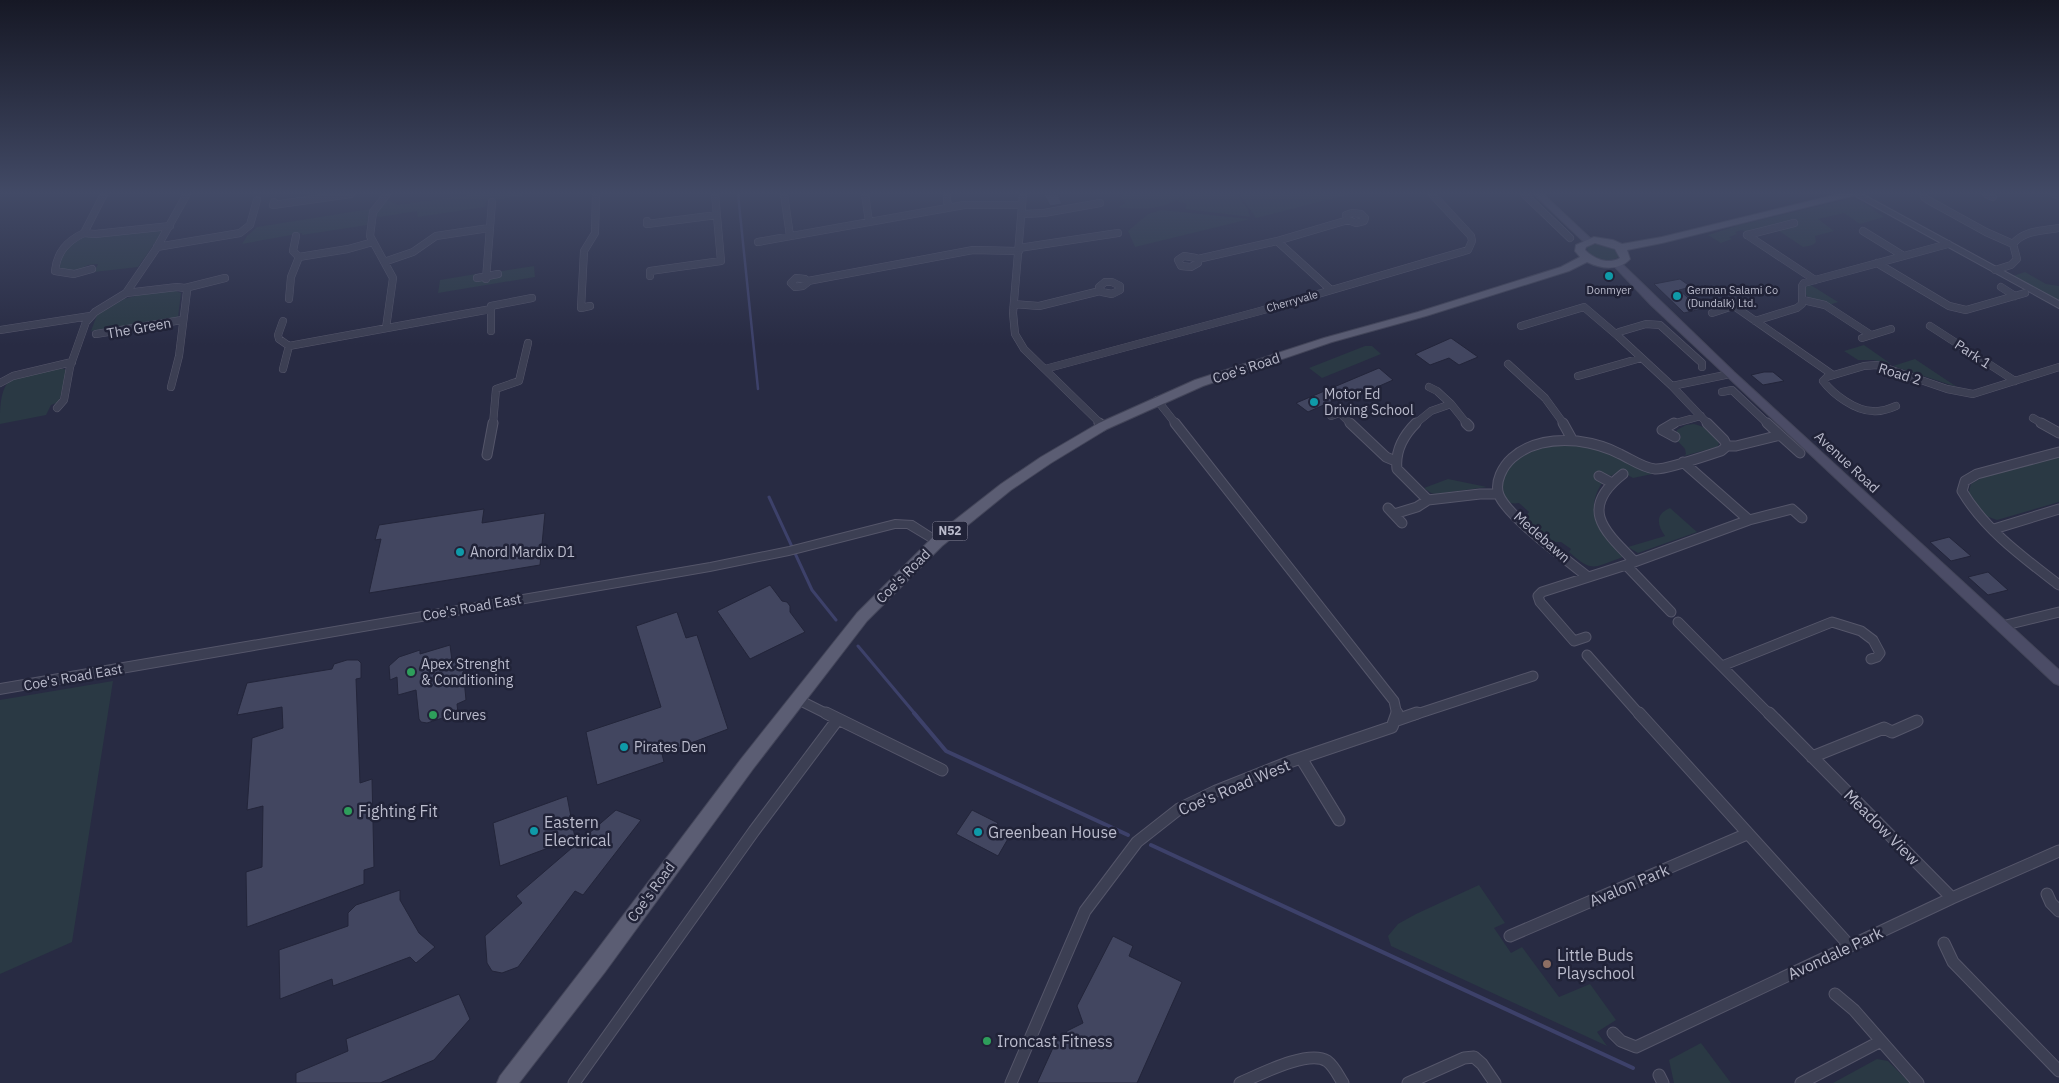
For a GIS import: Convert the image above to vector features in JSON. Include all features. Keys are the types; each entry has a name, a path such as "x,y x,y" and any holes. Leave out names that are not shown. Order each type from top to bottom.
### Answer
{"main road":[{"path":"1582,245 1580,248 1587,258 1605,264 1617,264 1625,259 1624,252 1620,248 1611,245"},
{"path":"1620,248 1638,245"},
{"name":"Coe's Road","path":"507,1083 797,699 862,616 937,542 1006,487 1046,460 1103,426 1157,400 1229,373 1565,268 1587,258"},
{"name":"Avenue Road","path":"1617,264 1730,374 2059,679"}],"street":[{"path":"66,245 55,262 55,271 62,274 71,274 92,269"},
{"path":"0,330 90,316 126,293 157,247 171,245"},
{"path":"294,245 293,251 300,257"},
{"path":"288,299 288,290 295,262 300,257 364,245"},
{"path":"374,245 393,278 386,328"},
{"path":"384,262 413,252 424,245"},
{"path":"486,277 488,245"},
{"path":"588,245 584,251 581,308 590,306"},
{"path":"650,276 650,271 721,261 720,245"},
{"path":"1019,245 1013,323 1019,343 1103,426"},
{"path":"808,281 973,250 1019,249 1047,245"},
{"path":"1198,259 1261,245"},
{"path":"1281,245 1331,290"},
{"name":"Cherryvale","path":"1045,369 1468,250 1470,245"},
{"path":"1761,245 1815,280"},
{"path":"1885,245 1902,255"},
{"path":"1755,320 1792,310 1802,304 1802,286 1815,280 1946,245"},
{"path":"1949,245 2059,305"},
{"path":"1995,270 2010,265 2017,259 2013,245"},
{"path":"1877,263 1949,306 1958,309 1966,310 2025,293"},
{"path":"477,278 498,274"},
{"path":"126,293 177,287 185,288 225,278"},
{"path":"2001,287 2015,296"},
{"name":"The Green","path":"171,387 174,382 178,361 187,291 185,288"},
{"path":"1014,304 1040,306 1100,291"},
{"path":"283,321 278,335 279,339 289,346 490,309 491,306 532,298"},
{"path":"1803,300 1825,305 1870,335"},
{"path":"1712,313 1738,305 1755,320 1833,375 1823,381 1827,387 1862,411 1880,412 1896,406"},
{"path":"1521,326 1580,308 1592,312 1672,386 1724,440 1727,446"},
{"path":"490,309 491,330"},
{"path":"56,408 64,400 72,362 86,322 90,316"},
{"name":"The Green","path":"96,334 182,320"},
{"path":"1618,336 1622,330 1646,324 1660,325 1692,353 1702,363 1702,367"},
{"name":"Park 1","path":"1930,326 2015,382"},
{"path":"1862,338 1891,330"},
{"path":"487,455 493,427 496,389 518,380 528,342"},
{"path":"283,369 289,346"},
{"path":"1578,376 1641,358"},
{"path":"0,383 13,376 72,362"},
{"path":"1508,364 1550,402 1573,441"},
{"name":"Road 2","path":"1833,375 1864,366 1877,365 1947,389 1973,394 2059,367"},
{"path":"1672,386 1730,374"},
{"path":"1429,387 1437,391 1451,404 1469,426"},
{"path":"1722,392 1732,390 1800,453"},
{"path":"1157,400 1394,701 1397,720"},
{"path":"1428,500 1397,469 1397,459 1409,430 1418,420 1426,414 1451,404"},
{"path":"1331,416 1352,409"},
{"path":"1340,413 1386,457 1393,460 1397,459"},
{"path":"1674,437 1662,430 1676,421 1701,416"},
{"path":"2033,418 2059,433"},
{"path":"1402,523 1391,511 1416,507 1428,500 1498,494 1500,475 1508,462 1521,450 1546,442 1573,441 1614,450 1648,468 1657,469 1720,451 1727,446 1736,446 1780,435"},
{"path":"2059,452 1977,474 1966,481 1962,491 1966,499 1994,529 2059,585"},
{"path":"1683,462 1750,520"},
{"path":"1623,474 1610,482 1601,494 1598,512 1601,521 1605,530 1630,563 1671,612"},
{"path":"1599,476 1610,482"},
{"name":"Medebawn","path":"1498,494 1523,523 1588,577"},
{"name":"Medebawn","path":"1586,637 1574,641 1540,602 1538,596 1542,592 1750,520 1792,508 1802,518"},
{"path":"1994,529 2059,509"},
{"name":"Coe's Road East","path":"0,689 710,567 795,550 895,524 910,524 937,542"},
{"path":"2002,626 2059,612"},
{"name":"Meadow View","path":"1678,622 1952,898"},
{"path":"1722,666 1832,622 1845,623 1861,630 1871,638 1880,653 1877,657 1871,659"},
{"path":"1587,655 1850,946"},
{"name":"Coe's Road West","path":"1011,1083 1085,911 1138,842 1179,809 1216,791 1301,758 1392,727 1397,720 1532,676"},
{"path":"797,699 942,770"},
{"path":"574,1083 754,831 838,719"},
{"path":"1812,757 1884,728 1892,732 1917,721"},
{"path":"1301,758 1339,820"},
{"name":"Avalon Park","path":"1510,936 1747,834"},
{"name":"Avondale Park","path":"1613,1033 1621,1041 1636,1047 1952,898 2059,851"},
{"path":"2047,894 2051,903 2059,911"},
{"path":"1944,943 1954,962 2059,1071"},
{"path":"1835,994 1854,1010 1918,1083"},
{"path":"1801,1083 1881,1041"},
{"path":"1408,1083 1464,1058 1474,1057 1482,1064 1495,1083"},
{"path":"1240,1083 1306,1058 1323,1059 1334,1068 1343,1083"}],"shaded area":[{"path":"72,245 154,245 138,267 94,272 98,264 88,265 74,272 59,270 62,256"},
{"path":"1603,245 1615,248 1619,257 1603,260 1588,253 1587,247"},
{"path":"1799,245 1812,245 1810,246 1803,247"},
{"path":"534,266 535,277 438,293 440,280 476,274 476,280 495,272"},
{"path":"2025,272 2046,284 2059,286 2059,301 2013,276"},
{"path":"1809,284 1838,302 1829,305 1808,297 1805,287"},
{"path":"173,290 181,293 178,317 175,319 104,331 102,329 91,331 97,315 124,299 145,293"},
{"path":"1864,345 1891,364 1873,360 1858,360 1844,351"},
{"path":"1365,346 1372,346 1381,354 1322,378 1309,368"},
{"path":"1915,359 1957,387 1893,366"},
{"path":"60,368 67,370 59,402 51,405 46,415 0,424 3,393 11,379"},
{"path":"1694,424 1709,431 1719,444 1717,447 1684,456 1686,454 1685,449 1676,439 1681,436 1677,433 1677,430 1686,425"},
{"path":"1552,443 1592,445 1657,473 1633,478 1620,471 1611,476 1597,471 1594,474 1602,483 1596,494 1594,504 1598,523 1602,532 1623,557 1599,566 1589,566 1577,559 1569,552 1571,549 1561,542 1551,542 1526,521 1525,517 1529,512 1519,503 1508,501 1504,497 1502,480 1503,474 1509,465 1522,453"},
{"path":"2059,457 2059,502 1997,520 1983,515 1968,494 1971,484 1983,477"},
{"path":"1448,479 1487,487 1436,494 1424,488"},
{"path":"1670,508 1697,532 1638,553 1628,547 1665,536 1660,528 1659,520 1662,513"},
{"path":"113,681 72,942 0,974 0,700"},
{"path":"1479,885 1505,923 1494,928 1511,953 1522,947 1559,997 1590,984 1616,1020 1597,1032 1607,1046 1391,946 1388,936 1398,924"},
{"path":"1701,1043 1731,1083 1674,1083 1669,1060"},
{"path":"1877,1059 1888,1061 1910,1083 1833,1083"}],"building":[{"name":"German Salami Co (Dundalk) Ltd.","path":"1680,279 1691,287 1679,290 1701,309 1684,313 1654,284"},
{"path":"1451,338 1478,357 1459,365 1449,358 1430,365 1415,354"},
{"path":"1379,368 1393,380 1350,399 1346,395 1308,412 1296,403"},
{"path":"1773,372 1784,381 1763,385 1751,375"},
{"name":"Anord Mardix D1","path":"484,509 482,523 545,513 540,565 369,593 381,539 375,540 379,525"},
{"path":"1949,537 1971,556 1951,561 1930,542"},
{"path":"1988,572 2008,590 1988,595 1968,577"},
{"path":"770,585 782,601 787,602 790,606 790,612 805,632 750,659 717,611"},
{"path":"677,612 686,638 697,635 728,729 662,754 664,762 597,785 586,732 661,707 636,626"},
{"path":"450,645 452,661 462,658 466,700 457,704 458,713 427,723 421,722 419,719 416,690 398,695 397,677 390,680 389,666 399,657 420,650 420,654"},
{"path":"347,660 358,660 361,663 361,678 356,679 360,783 372,779 374,867 364,870 364,884 247,927 246,872 262,867 263,806 247,810 252,738 283,728 282,707 237,715 247,683 332,669 334,664"},
{"name":"Eastern Electrical","path":"567,796 575,838 500,866 493,823"},
{"path":"616,810 641,820 583,895 575,891 518,967 502,973 492,971 487,963 485,936 522,903 516,896"},
{"name":"Greenbean House","path":"972,810 998,823 994,830 1009,837 998,856 956,834"},
{"path":"400,890 400,900 419,933 435,947 416,963 410,957 333,986 332,979 280,999 279,950 348,926 348,913 356,905"},
{"path":"1113,936 1133,946 1129,956 1182,982 1137,1083 1037,1083 1057,1039 1062,1043 1067,1031 1083,1023 1077,1006"},
{"path":"459,994 470,1019 434,1060 380,1083 296,1083 296,1073 348,1051 346,1039"}],"waterway":[{"path":"743,245 758,389"},
{"path":"769,497 812,590 836,620"},
{"path":"858,646 916,715"},
{"path":"914,713 946,751 1128,835"},
{"path":"1151,845 1633,1068"}],"place":[{"name":"Donmyer","path":"1609,276"},
{"name":"German Salami Co (Dundalk) Ltd.","path":"1677,296"},
{"name":"Motor Ed Driving School","path":"1314,402"},
{"name":"Anord Mardix D1","path":"460,552"},
{"name":"Apex Strenght & Conditioning","path":"411,672"},
{"name":"Curves","path":"433,715"},
{"name":"Pirates Den","path":"624,747"},
{"name":"Fighting Fit","path":"348,811"},
{"name":"Eastern Electrical","path":"534,831"},
{"name":"Greenbean House","path":"978,832"},
{"name":"Little Buds Playschool","path":"1547,964"},
{"name":"Ironcast Fitness","path":"987,1041"}]}
